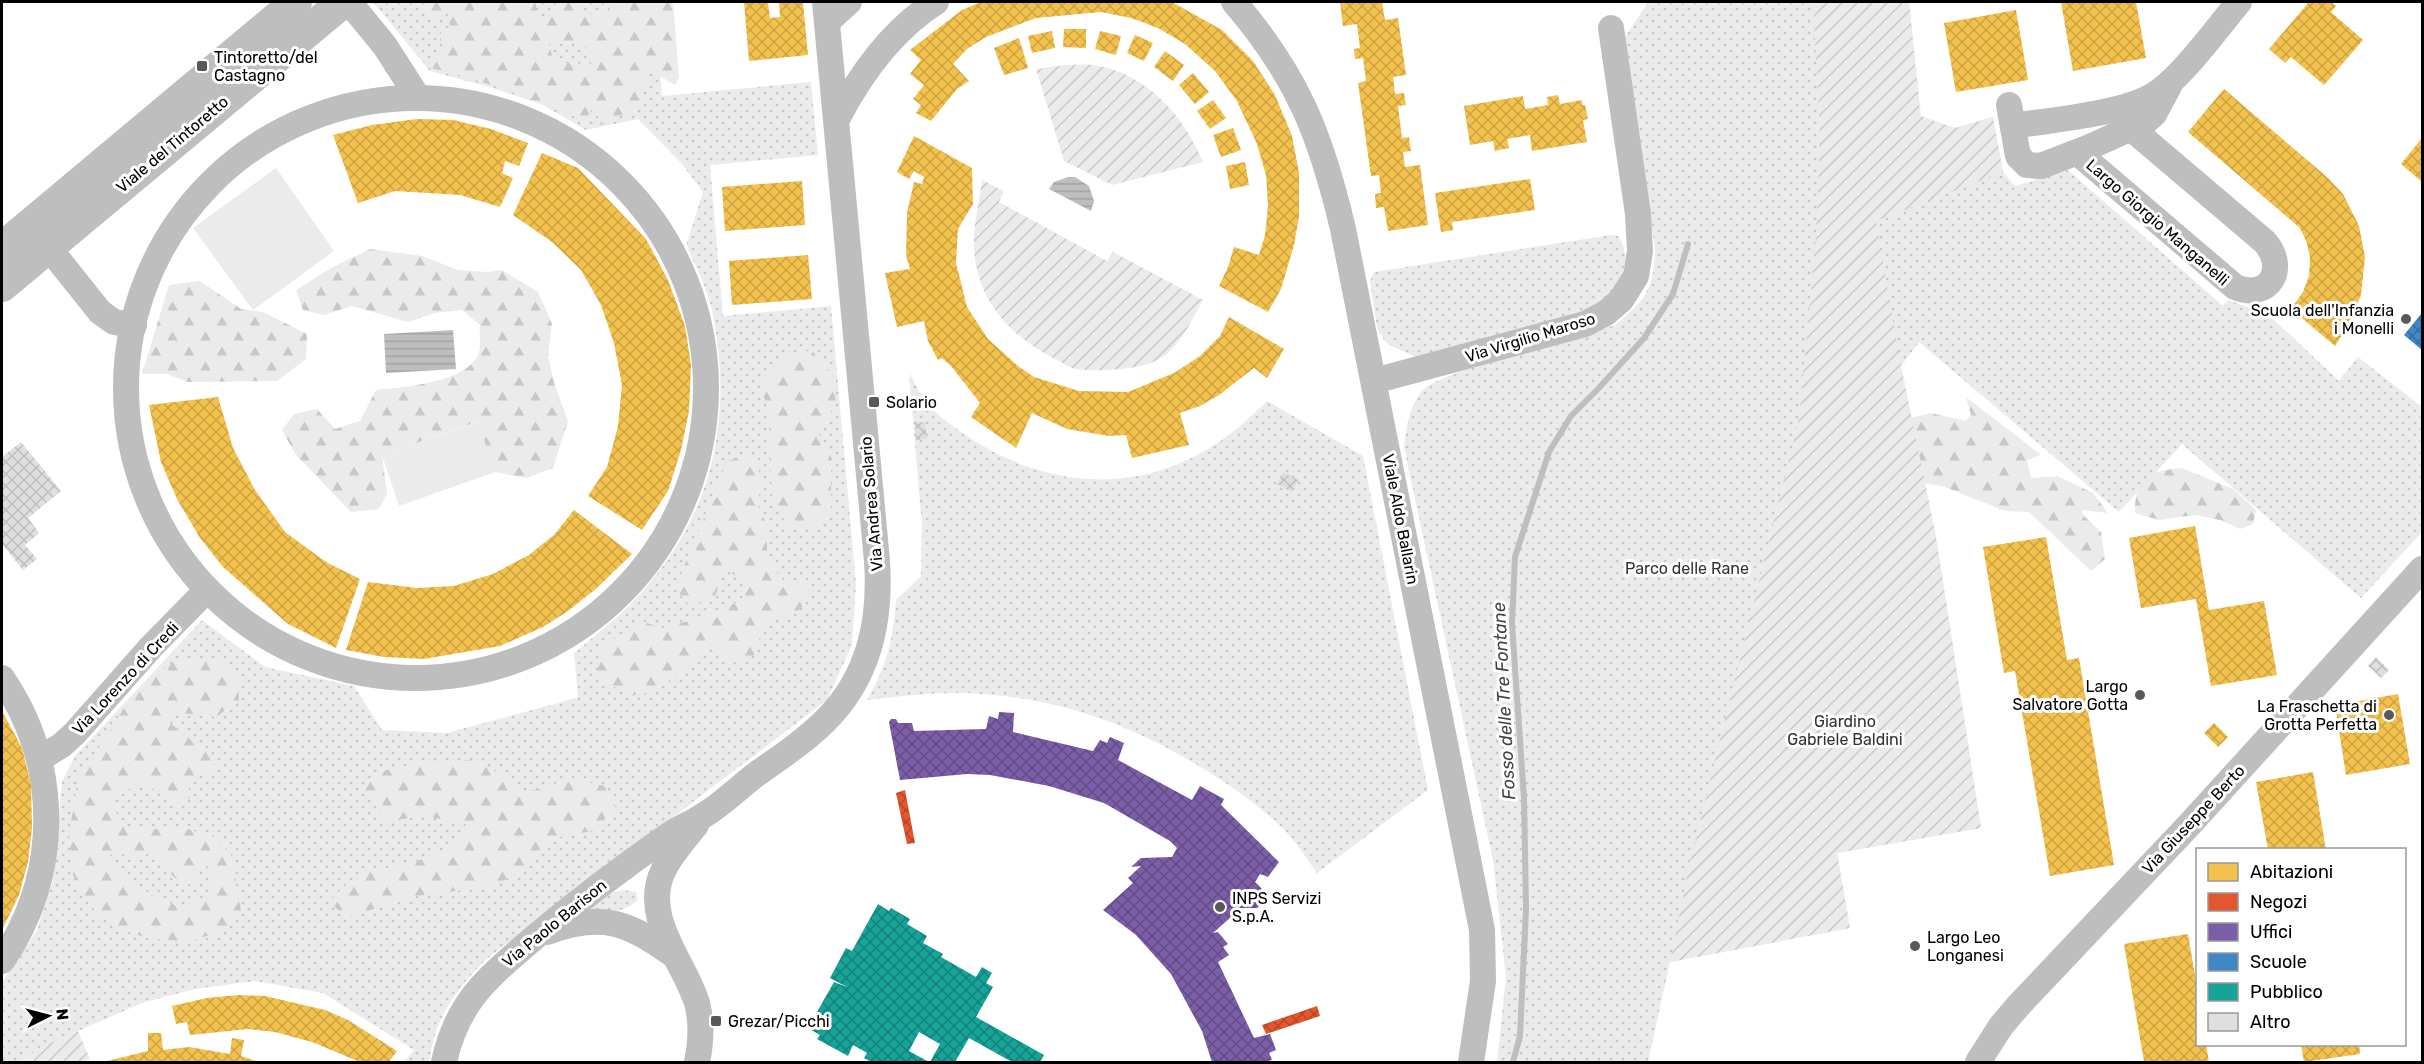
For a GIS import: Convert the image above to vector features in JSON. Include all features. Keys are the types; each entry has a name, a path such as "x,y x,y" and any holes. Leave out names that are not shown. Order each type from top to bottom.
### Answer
{"main road":[{"name":"Viale del Tintoretto","path":"2,286 39,236 296,2"},
{"name":"Viale del Tintoretto","path":"2,248 39,236 343,2"}],"street":[{"path":"349,2 389,51 417,96"},
{"path":"826,12 849,2"},
{"name":"Viale Aldo Ballarin","path":"1233,2 1260,34 1287,74 1313,123 1335,193 1482,930 1483,981 1471,1062"},
{"path":"2170,82 2154,114 2132,129 2048,165 2027,165 2018,156 2011,115 2128,106 2154,95 2170,82 2239,2"},
{"path":"837,119 869,65 893,38 933,3"},
{"name":"Via Andrea Solario","path":"701,817 827,719 852,685 873,637 877,601 877,568 826,12"},
{"name":"Via Virgilio Maroso","path":"1374,381 1585,324 1614,308 1628,292 1638,267 1640,234 1611,28"},
{"path":"417,96 453,98 482,104 523,117 555,132 592,156 640,204 675,259 692,302 701,342 704,369 704,411 690,479 680,505 668,530 645,564 617,596 568,634 535,652 493,668 464,674 404,678 332,667 294,652 269,640 235,616 206,591 167,540 152,507 130,434 127,405 134,325 150,279 180,225 205,190 238,157 266,136 322,111 374,98 417,96"},
{"name":"Largo Giorgio Manganelli","path":"2078,153 2235,287 2251,291 2261,289 2276,272 2272,250 2132,129"},
{"path":"39,236 100,312 114,322 134,325"},
{"name":"Via Giuseppe Berto","path":"1978,1062 2018,1006 2190,824 2418,574"},
{"name":"Via Lorenzo di Credi","path":"39,759 62,746 75,733 206,591"},
{"path":"2,678 24,716 39,759 47,813 42,868 25,921 2,961"},
{"path":"697,1062 700,1035 698,1006 688,980 672,954 659,912 661,879 674,853 701,817"},
{"name":"Via Paolo Barison","path":"444,1062 449,1044 467,1004 497,969 670,834 701,817"},
{"path":"535,938 577,924 600,921 637,930 672,954"}],"green space":[{"path":"373,2 654,2 662,96 811,82 818,155 710,165 723,316 831,306 856,584 852,645 827,700 488,958 457,992 449,1005 436,1032 430,1062 404,1062 414,1050 323,993 255,981 195,989 142,1003 39,1048 21,1062 2,1062 2,982 37,930 53,880 62,781 75,756 202,620 265,667 354,686 382,730 447,733 562,702 578,697 574,653 616,618 647,586 672,553 692,519 706,482 716,444 720,404 719,363 712,309 687,243 703,192 682,164 638,119 586,130 543,105 493,88 430,71"},
{"path":"429,2 535,2 538,14 548,19 557,2 580,2 587,15 610,11 609,2 673,2 679,77 675,85 651,71 636,108 600,125 595,104 585,121 528,98 431,68 437,50 445,48 440,42 441,32 450,26 446,6 441,17 431,21 425,13","holes":["577,41 592,54 591,64 566,63 552,56 549,43"]},
{"name":"Parco delle Rane","path":"1648,2 1909,2 1921,116 1955,128 1993,117 2003,172 2015,186 2068,170 2223,306 2228,300 2248,307 2259,306 2339,381 2358,357 2422,407 2422,532 2361,598 2182,444 2119,512 1919,342 1901,366 1936,537 1981,828 1837,853 1850,928 1670,962 1648,1062 1497,1062 1506,977 1493,860 1404,448 1406,433 1411,411 1418,398 1422,391 1433,383 1481,364 1615,325 1641,301 1646,293 1653,274 1655,249 1624,39"},
{"name":"Giardino Gabriele Baldini","path":"1813,2 1909,2 1920,116 1955,128 1993,117 2003,172 1876,221 1901,366 1936,537 1981,828 1837,853 1850,928 1670,962 1689,866 1799,419 1816,236 1820,129"},
{"path":"1065,65 1093,65 1112,69 1146,87 1174,113 1185,128 1203,162 1112,185 1064,161 1036,69"},
{"path":"276,168 334,251 253,310 193,228"},
{"path":"982,180 1004,191 999,202 1107,261 1113,252 1203,300 1188,327 1170,351 1153,362 1136,367 1084,370 1068,366 1041,351 1015,332 1004,321 987,296 976,265 974,232"},
{"path":"1611,235 1618,236 1623,246 1624,267 1616,286 1595,311 1418,358 1391,346 1384,340 1377,328 1370,281 1374,272"},
{"path":"370,249 422,256 458,270 487,272 502,270 538,292 552,324 548,356 554,383 568,421 553,468 526,478 495,472 477,422 382,455 387,494 379,509 351,512 296,455 282,430 294,414 317,409 335,429 360,421 376,390 417,385 448,377 462,371 479,353 480,325 462,310 435,313 408,322 352,306 324,315 303,310 296,290 331,268"},
{"path":"200,281 241,309 263,312 307,334 306,359 277,381 188,382 167,374 142,374 169,285"},
{"path":"812,351 832,373 836,403 818,433 831,455 831,511 818,528 787,526 772,494 769,448 770,412 760,387 775,364 785,356"},
{"path":"909,373 928,404 970,438 997,454 1025,466 1053,474 1083,479 1112,479 1141,475 1170,467 1218,443 1267,401 1363,456 1428,790 1317,873 1290,836 1238,791 1179,754 1104,720 1051,704 979,694 931,694 867,700 880,675 888,652 896,600 921,576 922,525"},
{"path":"1966,397 2041,455 2027,460 2031,478 2057,476 2093,493 2108,513 2081,510 2084,516 2101,532 2105,559 2091,571 2029,512 2005,511 1945,487 1911,480 1910,418 1931,413 1966,421 1971,415"},
{"path":"478,422 495,472 399,506 382,455"},
{"path":"749,454 757,464 762,484 757,502 767,526 767,560 783,580 806,583 810,598 797,612 775,619 761,634 754,655 731,664 715,645 656,691 630,696 596,676 602,646 644,622 663,628 703,617 742,600 745,580 725,570 713,601 690,606 675,589 727,461"},
{"path":"2182,468 2233,489 2256,510 2253,524 2240,529 2220,520 2195,515 2159,520 2135,513 2137,492 2146,478 2161,471"},
{"path":"175,660 224,662 238,678 239,700 216,717 174,712 170,723 206,752 216,768 188,781 190,798 176,803 140,781 113,801 119,821 127,827 141,830 181,827 214,837 231,854 241,911 227,930 186,942 148,938 122,930 98,916 73,875 69,833 78,780 132,696","holes":["151,851 172,875 188,885 197,879 200,869 208,866 213,880 208,897 179,906 161,901 124,877 108,856 120,852 132,859 144,856"]},
{"path":"471,760 499,773 520,792 541,789 571,778 604,786 616,808 592,831 549,839 526,866 495,886 418,896 346,917 328,901 359,874 415,862 457,844 466,824 426,816 386,821 363,789 374,773 428,761"},
{"path":"624,890 636,892 638,899 626,908 581,913 606,894"},
{"path":"78,1031 90,1059 83,1062 21,1062 39,1048"}],"shaded area":[{"path":"1075,177 1089,186 1094,201 1091,211 1049,189 1054,182"},
{"path":"453,330 456,369 386,373 384,334"}],"building: Abitazioni":[{"path":"744,2 768,2 770,18 780,17 779,2 803,2 808,55 749,61"},
{"path":"981,2 1172,2 1222,30 1253,61 1275,95 1292,136 1299,173 1299,217 1294,245 1281,289 1268,312 1219,286 1234,247 1259,255 1265,235 1268,206 1266,175 1257,144 1237,101 1215,71 1185,44 1158,28 1131,18 1101,12 1036,18 986,37 967,49 953,64 969,81 957,89 931,121 916,113 921,105 913,99 924,85 910,74 921,60 910,50 962,10"},
{"path":"1340,2 1382,2 1385,20 1398,18 1406,75 1393,77 1395,94 1404,93 1406,105 1398,106 1402,138 1409,137 1411,151 1403,152 1405,167 1420,165 1428,225 1388,231 1384,207 1376,208 1375,194 1381,193 1379,175 1371,176 1358,83 1366,81 1363,58 1355,59 1354,49 1360,48 1357,24 1343,26"},
{"path":"2061,2 2136,2 2146,58 2073,71"},
{"path":"2309,2 2331,2 2336,6 2331,12 2363,40 2324,85 2291,57 2285,63 2269,49"},
{"path":"2016,10 2028,80 1956,92 1944,23"},
{"path":"1064,29 1086,29 1086,48 1063,47"},
{"path":"1052,31 1055,48 1032,53 1028,36"},
{"path":"1100,31 1121,36 1116,55 1095,49"},
{"path":"1135,35 1153,43 1144,61 1127,53"},
{"path":"1019,38 1028,68 1004,75 994,48"},
{"path":"1165,51 1184,65 1173,81 1154,67"},
{"path":"1193,73 1209,92 1195,104 1179,85"},
{"path":"2224,89 2327,177 2343,194 2359,226 2365,257 2361,295 2350,322 2335,346 2291,309 2303,292 2309,276 2310,258 2307,243 2300,228 2188,132"},
{"path":"1558,95 1560,104 1582,100 1588,119 1583,120 1587,142 1532,151 1530,135 1507,139 1509,148 1495,151 1493,141 1470,145 1464,106 1523,96 1525,109 1548,105 1547,97"},
{"path":"1213,100 1226,118 1210,129 1197,111"},
{"path":"417,119 453,120 491,129 528,143 519,166 505,161 502,173 513,178 500,207 460,195 395,191 358,203 333,135 372,125"},
{"path":"1233,128 1241,150 1221,157 1213,135"},
{"path":"914,136 972,168 973,204 958,229 956,263 967,307 988,339 1034,377 1079,391 1128,392 1174,373 1200,356 1220,336 1229,317 1284,349 1267,378 1254,368 1219,395 1200,406 1180,413 1189,445 1132,458 1126,435 1109,436 1067,429 1032,413 1016,448 971,417 980,403 951,366 942,358 938,360 928,341 924,321 897,327 885,273 910,269 906,255 907,213 914,182 922,184 924,177 914,171 909,179 897,172"},
{"path":"2422,138 2422,182 2401,164"},
{"path":"542,153 578,168 646,239 668,280 685,326 691,365 689,411 681,450 668,491 642,530 588,496 607,467 618,426 622,385 614,343 601,305 581,270 552,242 513,215"},
{"path":"1245,162 1249,185 1230,189 1226,166"},
{"path":"1530,179 1535,210 1452,222 1453,230 1441,232 1435,193"},
{"path":"802,181 805,225 725,231 722,187"},
{"path":"808,255 812,299 732,305 729,261"},
{"path":"218,397 233,448 255,490 285,532 326,562 360,579 336,648 288,624 223,567 200,538 177,499 161,462 149,405"},
{"path":"574,510 632,554 597,588 543,627 500,646 424,659 384,657 346,650 368,582 417,588 454,586 493,574 529,555 554,535"},
{"path":"2195,526 2209,610 2264,601 2277,675 2211,686 2196,599 2141,608 2129,538"},
{"path":"2046,537 2067,660 2079,658 2114,865 2050,876 2015,671 2004,673 1983,547"},
{"path":"2398,694 2410,764 2346,775 2335,705"},
{"path":"2,711 22,748 31,785 32,828 28,862 19,895 2,930"},
{"path":"2214,723 2228,737 2218,747 2204,733"},
{"path":"2313,772 2326,848 2268,848 2256,782"},
{"path":"2188,934 2196,981 2196,1046 2206,1046 2209,1062 2144,1062 2124,944"},
{"path":"238,995 265,996 325,1010 348,1020 397,1051 389,1062 360,1062 312,1042 275,1032 248,1029 190,1035 187,1022 176,1024 172,1006 207,998"},
{"path":"148,1033 161,1033 163,1050 189,1047 230,1054 232,1038 244,1040 241,1056 259,1062 103,1062 148,1051"},
{"path":"2301,1046 2359,1046 2360,1054 2304,1062"}],"building: Negozi":[{"path":"905,790 915,843 907,844 896,793"},
{"path":"1317,1006 1320,1016 1266,1034 1262,1025"}],"building: Uffici":[{"path":"999,712 1014,713 1013,732 1093,751 1100,740 1107,743 1110,737 1124,743 1118,760 1192,800 1200,786 1224,799 1221,805 1279,862 1268,877 1260,874 1255,882 1269,896 1257,908 1241,908 1213,933 1218,932 1228,944 1223,947 1229,955 1218,962 1254,1038 1270,1034 1276,1050 1269,1053 1272,1060 1212,1062 1202,1031 1171,974 1136,935 1103,910 1133,883 1128,878 1141,866 1131,867 1141,858 1172,857 1177,848 1170,841 1104,803 1049,786 990,775 967,774 900,780 889,722 891,719 896,719 898,723 912,723 914,731 986,729 989,716 998,719"}],"building: Scuole":[{"path":"2422,313 2422,350 2404,335"}],"building: Pubblico":[{"path":"878,904 889,911 891,908 910,919 907,924 927,936 923,943 943,954 941,957 976,977 982,967 992,973 986,983 993,987 976,1017 1044,1055 1040,1062 1012,1062 969,1038 955,1062 930,1062 940,1044 919,1032 909,1051 929,1062 872,1062 864,1058 867,1053 853,1045 848,1056 817,1039 820,1035 808,1028 834,982 847,987 830,978 846,948 852,951"}],"building: Altro":[{"path":"925,422 927,439 916,440 915,423"},
{"path":"21,442 61,491 28,518 39,533 25,545 37,559 23,570 2,544 2,457"},
{"path":"1283,472 1298,480 1292,492 1277,484"},
{"path":"2376,657 2389,670 2381,678 2368,666"}],"waterway":[{"name":"Fosso delle Tre Fontane","path":"1513,1062 1520,1036 1526,909 1524,798 1512,624 1515,557 1549,452 1571,416 1644,338 1673,294 1688,244"}],"place":[{"name":"Tintoretto/del Castagno","path":"202,66"},
{"name":"Scuola dell'Infanzia i Monelli","path":"2406,319"},
{"name":"Solario","path":"874,402"},
{"name":"Largo Salvatore Gotta","path":"2140,695"},
{"name":"La Fraschetta di Grotta Perfetta","path":"2389,715"},
{"name":"INPS Servizi S.p.A.","path":"1220,907"},
{"name":"Largo Leo Longanesi","path":"1915,946"},
{"name":"Grezar/Picchi","path":"716,1021"}]}
